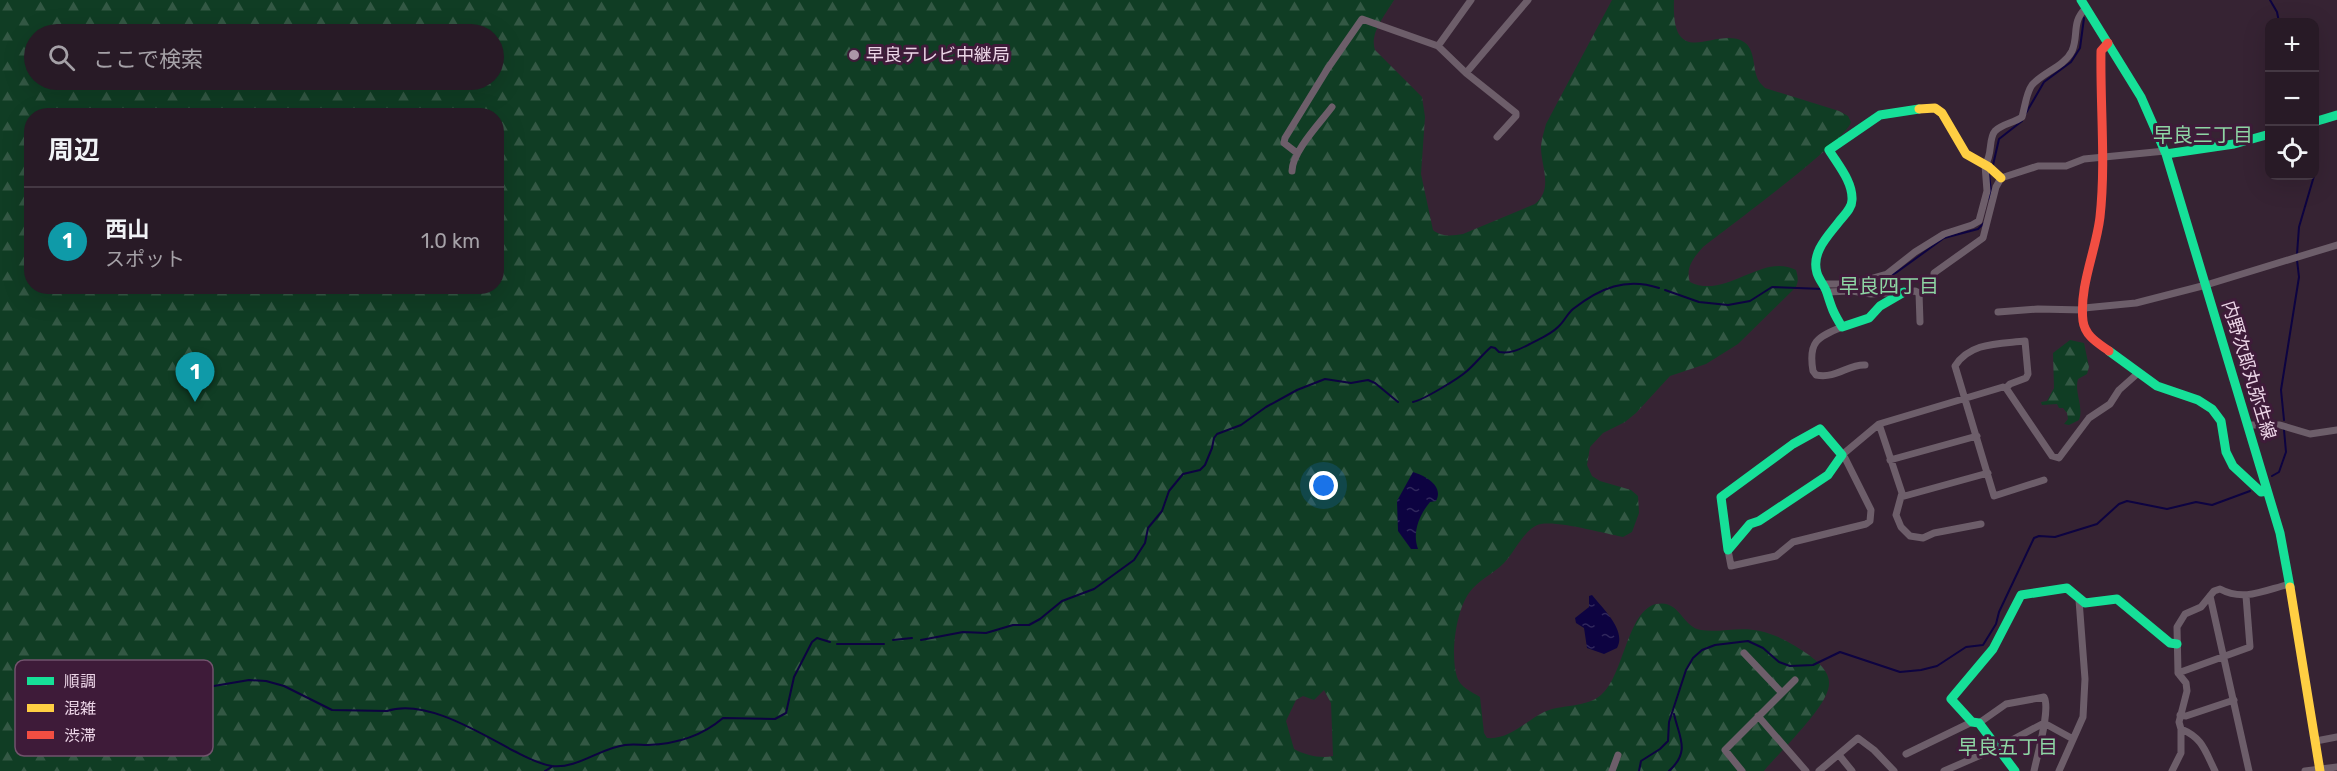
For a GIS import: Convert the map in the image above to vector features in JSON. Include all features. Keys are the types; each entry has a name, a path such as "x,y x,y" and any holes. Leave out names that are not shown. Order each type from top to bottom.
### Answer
{"street":[{"path":"1438,46 1471,0"},
{"path":"1466,73 1528,0"},
{"path":"1825,288 1852,284 1887,274 1915,252 1944,234 1979,221 1986,191 1984,165 1990,159 1993,135 1996,130 2022,117 2033,84 2064,61 2072,51 2077,21 2084,4"},
{"name":"内野次郎丸弥生線","path":"2084,4 2141,96 2166,152 2280,533 2320,770"},
{"path":"1297,153 1284,143 1285,138 1328,68 1362,19 1438,46 1466,73 1516,113 1516,116 1497,137"},
{"path":"2108,43 2101,51 2103,157 2100,171 2099,217 2089,263 2084,309 2085,329 2092,339 2137,374 2157,386 2198,400 2212,409 2221,421 2226,452 2233,466 2261,492 2267,491"},
{"path":"1292,171 1297,153 1332,107"},
{"path":"1842,327 1830,308 1825,288 1817,273 1818,252 1824,240 1851,207 1853,200 1849,183 1829,150 1880,115 1935,108 1942,113 1966,154 2001,178"},
{"path":"2319,120 2337,115"},
{"path":"1825,288 1871,294 1919,293 1934,285 1934,273 1983,238 1996,187 2001,178 2037,166 2066,166 2084,159 2234,144 2265,135"},
{"path":"1998,312 2084,309 2136,303 2206,285 2337,245"},
{"path":"1865,365 1859,365 1832,376 1816,375 1813,371 1812,351 1822,335 1869,318 1875,309 1886,300 1904,292"},
{"path":"1919,293 1920,322"},
{"path":"2006,388 2026,378 2028,374 2025,341 1975,348 1961,356 1955,366 1994,496 2044,480"},
{"path":"1728,550 1750,524 1759,521 1828,475 1842,454 1879,424 1999,387 2006,388 2052,456 2059,458 2089,418 2110,404 2119,390 2137,374"},
{"path":"1879,424 1900,483 1901,497 1896,515 1901,527 1910,536 1923,538 1934,533 1981,524"},
{"path":"2249,425 2280,425 2310,434 2337,430"},
{"path":"1820,429 1842,454 1870,510 1870,521 1857,527 1793,542 1776,556 1768,559 1731,566 1728,550 1720,497 1793,444 1820,429"},
{"path":"1890,459 1977,436"},
{"path":"1901,497 1988,473"},
{"path":"2172,771 2181,753 2179,722 2187,691 2186,682 2178,673 2177,644 2177,627 2185,614 2201,607 2220,588 2228,593 2246,596 2290,584"},
{"path":"2015,771 1975,722 1951,699 1993,649 2021,595 2067,588 2085,603 2117,599 2170,643 2177,644"},
{"path":"2210,596 2250,771"},
{"path":"2178,673 2250,647 2246,596"},
{"path":"2059,771 2083,717 2085,679 2079,600"},
{"path":"1744,653 1782,693"},
{"path":"1742,771 1725,750 1795,680"},
{"path":"1906,754 1975,722 2006,704 2044,697 2047,702 2034,771"},
{"path":"2180,715 2186,716 2234,700"},
{"path":"1758,716 1806,771"},
{"path":"2044,723 2073,739"},
{"path":"1944,771 1997,748 2044,723"},
{"path":"2181,729 2200,740 2215,771"},
{"path":"2316,741 2337,736"},
{"path":"1819,771 1858,738 1874,750 1893,771"},
{"path":"1612,771 1618,754"},
{"path":"1839,755 1852,771"},
{"path":"2305,771 2337,767"}],"green space":[{"path":"0,0 1394,0 1376,30 1375,50 1422,97 1425,117 1421,174 1433,230 1440,234 1455,235 1463,234 1535,204 1540,198 1545,185 1541,149 1546,124 1612,0 1674,0 1675,22 1680,35 1687,41 1733,38 1744,42 1750,49 1756,73 1765,88 1839,111 1848,116 1851,122 1829,147 1808,165 1703,247 1694,259 1689,272 1690,282 1703,286 1717,285 1770,267 1783,266 1796,270 1798,279 1795,288 1738,344 1706,364 1670,376 1636,413 1625,422 1603,433 1590,447 1587,465 1592,476 1600,481 1631,490 1638,496 1639,513 1632,532 1623,537 1559,524 1535,526 1525,535 1504,563 1477,584 1464,601 1454,646 1455,668 1457,677 1463,686 1480,697 1484,733 1487,738 1495,738 1510,733 1544,712 1588,702 1601,695 1615,674 1638,618 1646,609 1656,604 1664,604 1676,609 1689,624 1701,630 1738,629 1767,633 1809,655 1823,668 1829,684 1821,704 1764,771 0,771","holes":["1324,690 1331,703 1333,756 1323,757 1294,749 1286,721 1296,700 1303,696 1314,700"]},
{"path":"2070,340 2084,343 2089,367 2087,374 2078,379 2077,384 2079,420 2069,425 2064,424 2068,419 2063,408 2059,408 2057,404 2042,405 2041,402 2047,401 2054,388 2053,353"}],"water":[{"path":"1413,472 1432,482 1438,491 1436,501 1430,502 1418,524 1416,543 1418,549 1411,549 1398,531 1397,501"},
{"path":"1592,595 1612,620 1619,634 1617,648 1604,654 1587,648 1584,628 1576,623 1575,618 1589,607 1589,596"}],"waterway":[{"path":"2270,0 2278,18"},
{"path":"2026,113 2044,82 2071,62 2080,48 2084,18"},
{"path":"1993,165 1999,139 2022,121"},
{"path":"1989,173 1991,192 1989,199"},
{"path":"2297,254 2299,227 2313,180"},
{"path":"1852,288 1878,282 1897,272 1944,238 1978,229 1984,223"},
{"path":"2284,420 2281,390 2299,277 2297,260"},
{"path":"1413,402 1463,375 1491,347 1499,352 1511,352 1548,335 1573,309 1603,290 1624,284 1659,288"},
{"path":"1665,290 1699,302 1728,305 1750,301 1772,287 1823,289"},
{"path":"921,640 963,632 986,633 1013,625 1029,625 1062,601 1094,589 1134,560 1145,543 1148,528 1162,511 1169,491 1183,474 1200,470 1205,465 1217,434 1241,425 1266,407 1297,390 1325,379 1351,383 1368,380 1398,402"},
{"path":"2272,476 2279,472 2286,452 2284,430"},
{"path":"1639,771 1641,761 1668,741 1669,722 1686,670 1693,658 1702,650 1715,645 1748,641 1763,648 1779,662 1790,666 1813,665 1840,652 1900,672 1937,666 1966,647 1983,645 1996,624 1999,612 2034,538 2055,537 2097,524 2119,504 2127,501 2167,509 2196,502 2212,505 2250,491"},
{"path":"213,686 249,680 266,681 284,686 332,710 418,709 452,719 532,760 547,765 561,766 616,747 678,741 706,730 723,718 775,719 786,713 794,677 812,642 817,638 830,642"},
{"path":"893,640 912,638"},
{"path":"837,644 884,644"},
{"path":"1669,771 1676,764 1682,750 1674,714"},
{"path":"545,771 553,766"}],"traffic: fast":[{"path":"2081,0 2141,97 2166,154 2280,533 2290,587"},
{"path":"1904,292 1880,306 1869,318 1842,327 1818,276 1816,259 1821,246 1852,203 1848,180 1829,150 1880,115 1919,109"},
{"path":"2319,120 2337,115"},
{"path":"2166,154 2234,144 2265,135"},
{"path":"2109,351 2157,386 2198,400 2212,409 2221,421 2226,452 2233,466 2261,492 2267,491"},
{"path":"1820,429 1842,455 1828,475 1759,521 1750,524 1728,550 1721,497 1793,444 1820,429"},
{"path":"2015,771 1979,723 1972,722 1951,699 1993,649 2021,595 2067,588 2085,603 2117,599 2170,643 2177,644"}],"traffic: slow":[{"path":"1919,109 1935,108 1942,113 1966,154 1989,167 2001,178"},
{"path":"2290,587 2320,771"}],"traffic: jam":[{"path":"2108,43 2101,51 2103,155 2100,217 2082,308 2086,331 2109,351"}],"place":[{"name":"早良テレビ中継局","path":"854,55"},
{"name":"西山","path":"195,402"}],"district":[{"name":"早良三丁目","path":"2203,135"},
{"name":"早良四丁目","path":"1889,286"},
{"name":"早良五丁目","path":"2008,747"}]}
